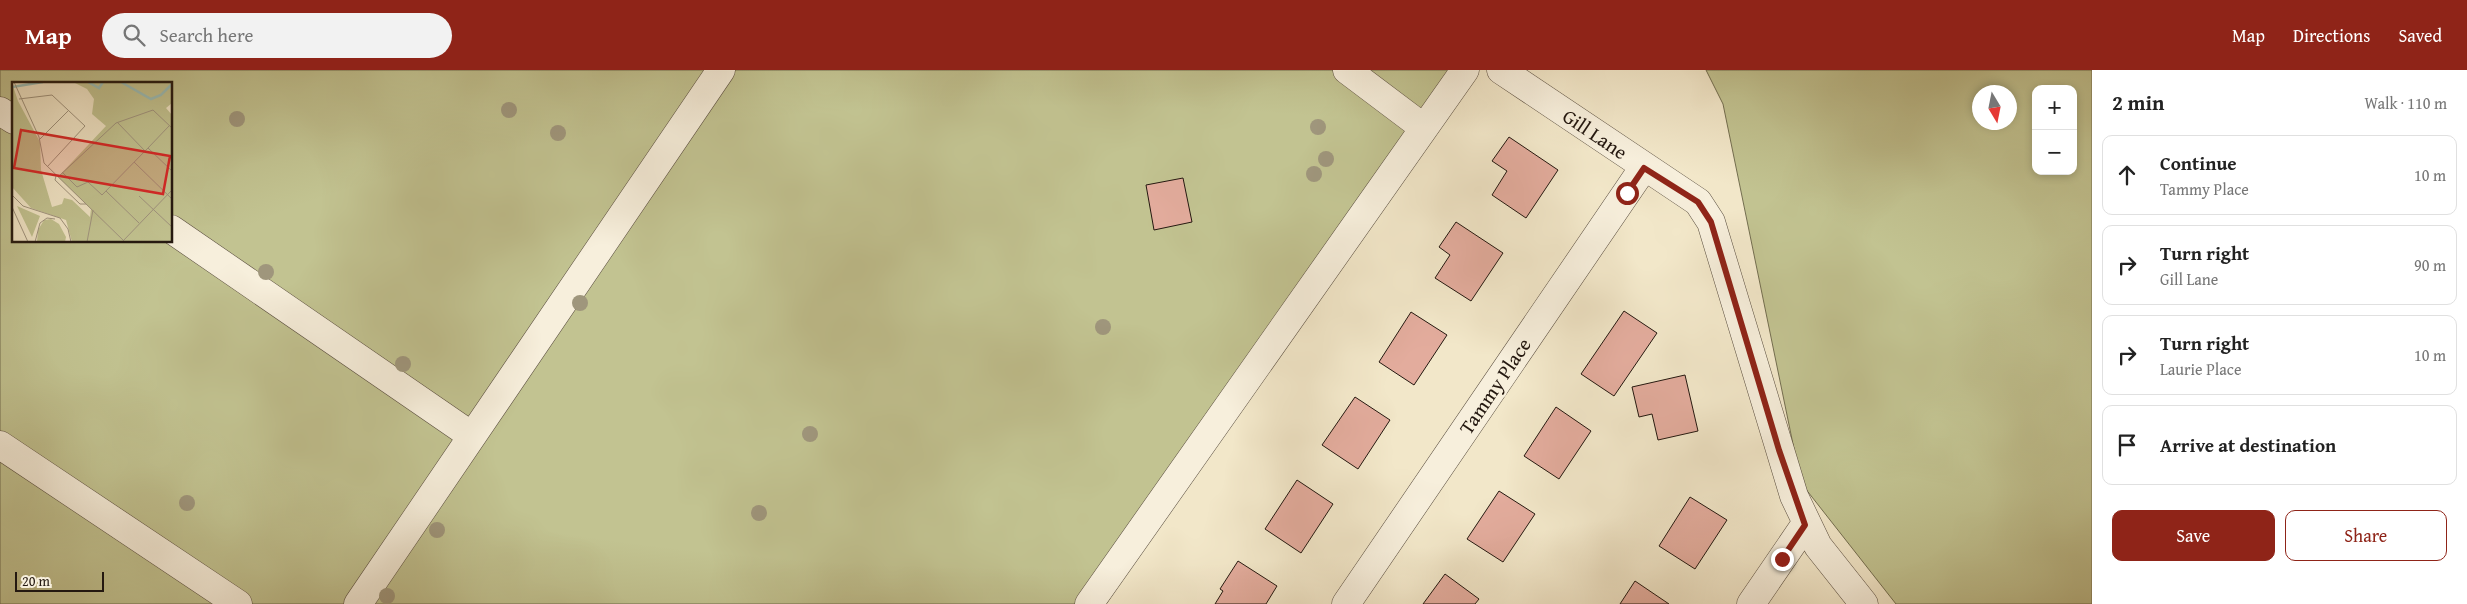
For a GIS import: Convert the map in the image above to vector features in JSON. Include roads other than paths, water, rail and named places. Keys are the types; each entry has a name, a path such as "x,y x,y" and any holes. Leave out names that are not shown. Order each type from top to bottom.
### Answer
{"street":[{"path":"358,604 721,70"},
{"path":"1347,70 1424,128"},
{"path":"1089,604 1465,70"},
{"name":"Gill Lane","path":"1501,70 1644,168 1698,202 1711,222 1779,450 1805,525 1818,546 1864,604"},
{"path":"0,111 12,119"},
{"name":"Tammy Place","path":"1346,604 1644,168"},
{"path":"172,230 472,436"},
{"path":"0,444 238,604"},
{"path":"1751,604 1805,525"}]}
